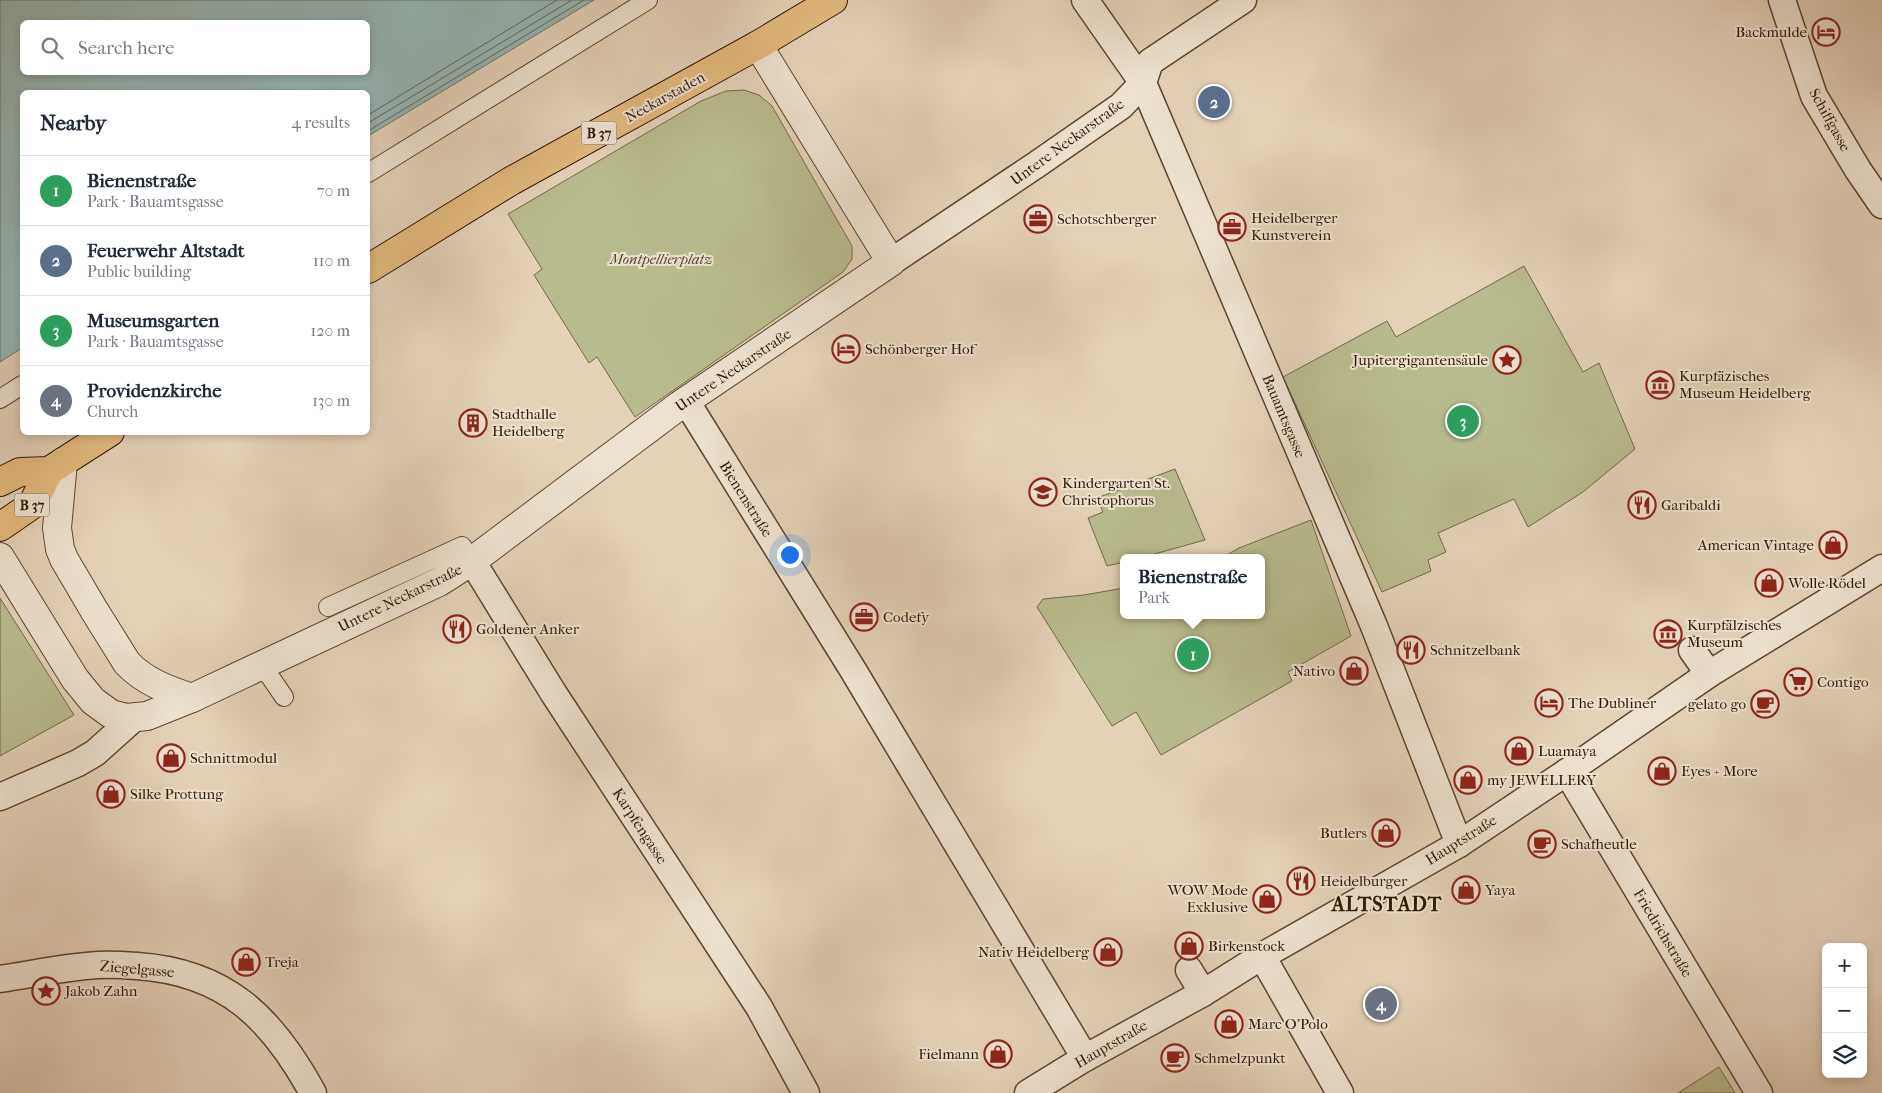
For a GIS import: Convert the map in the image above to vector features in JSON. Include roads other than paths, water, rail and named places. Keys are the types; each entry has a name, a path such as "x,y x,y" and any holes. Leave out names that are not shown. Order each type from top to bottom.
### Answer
{"main road":[{"name":"Neckarstaden","path":"370,268 511,181 758,45 833,0"},
{"path":"56,467 105,435"},
{"name":"B 37","path":"0,482 20,472 56,467"},
{"name":"B 37","path":"0,528 32,505 56,467"}],"street":[{"name":"Bauamtsgasse","path":"1085,0 1143,83 1374,626 1459,844"},
{"name":"Untere Neckarstraße","path":"0,557 75,679 87,696 99,707 111,714 134,718 147,716 192,698 439,582 472,561 686,401 1036,166 1121,106 1143,83 1150,62 1243,0"},
{"name":"Schiffgasse","path":"1782,0 1814,96 1858,170 1882,205"},
{"path":"758,45 891,262"},
{"name":"Bienenstraße","path":"686,401 858,678 1085,1058"},
{"path":"56,467 57,528 64,559 127,663 141,677 152,683 192,698"},
{"name":"Karpfengasse","path":"472,561 554,694 758,1007 806,1093"},
{"name":"Hauptstraße","path":"1028,1093 1085,1058 1203,993 1262,956 1459,844 1709,674 1882,568"},
{"path":"1692,650 1709,674"},
{"name":"Untere Neckarstraße","path":"0,797 78,763 95,753 134,718"},
{"name":"Friedrichstraße","path":"1567,772 1759,1093"},
{"path":"1262,956 1340,1093"},
{"name":"Ziegelgasse","path":"0,979 102,965 160,968 194,976 226,992 258,1016 281,1042 313,1093"},
{"path":"1189,970 1203,993"}],"lane":[{"path":"370,173 648,0"},
{"path":"0,398 20,386"},
{"path":"328,607 462,546 472,561"},
{"path":"256,667 269,675 284,696"}],"water":[{"path":"0,0 594,0 370,135 370,90 20,90 20,349 0,362"}],"place":[{"name":"Backmulde","path":"1826,32"},
{"name":"Feuerwehr Altstadt","path":"1214,102"},
{"name":"Schotschberger","path":"1038,219"},
{"name":"Heidelberger Kunstverein","path":"1232,227"},
{"name":"Schönberger Hof","path":"846,349"},
{"name":"Jupitergigantensäule","path":"1507,360"},
{"name":"Kurpfäzisches Museum Heidelberg","path":"1660,385"},
{"name":"Museumsgarten","path":"1463,421"},
{"name":"Stadthalle Heidelberg","path":"473,423"},
{"name":"Kindergarten St. Christophorus","path":"1043,492"},
{"name":"Garibaldi","path":"1642,505"},
{"name":"American Vintage","path":"1833,545"},
{"name":"Wolle Rödel","path":"1769,583"},
{"name":"Codefy","path":"864,617"},
{"name":"Goldener Anker","path":"457,629"},
{"name":"Kurpfälzisches Museum","path":"1668,634"},
{"name":"Schnitzelbank","path":"1411,650"},
{"name":"Bienenstraße","path":"1193,654"},
{"name":"Nativo","path":"1354,671"},
{"name":"Contigo","path":"1798,682"},
{"name":"The Dubliner","path":"1549,703"},
{"name":"gelato go","path":"1765,704"},
{"name":"Luamaya","path":"1519,751"},
{"name":"Schnittmodul","path":"171,758"},
{"name":"Eyes + More","path":"1662,771"},
{"name":"my JEWELLERY","path":"1468,780"},
{"name":"Silke Prottung","path":"111,794"},
{"name":"Butlers","path":"1386,833"},
{"name":"Schafheutle","path":"1542,844"},
{"name":"Heidelburger","path":"1301,881"},
{"name":"Yaya","path":"1466,890"},
{"name":"WOW Mode Exklusive","path":"1267,899"},
{"name":"Birkenstock","path":"1189,946"},
{"name":"Nativ Heidelberg","path":"1108,952"},
{"name":"Treja","path":"246,962"},
{"name":"Jakob Zahn","path":"46,991"},
{"name":"Providenzkirche","path":"1381,1004"},
{"name":"Marc O'Polo","path":"1229,1024"},
{"name":"Fielmann","path":"998,1054"},
{"name":"Schmelzpunkt","path":"1175,1058"}],"district":[{"name":"ALTSTADT","path":"1387,904"}],"park label":[{"name":"Montpellierplatz","path":"661,259"}]}
